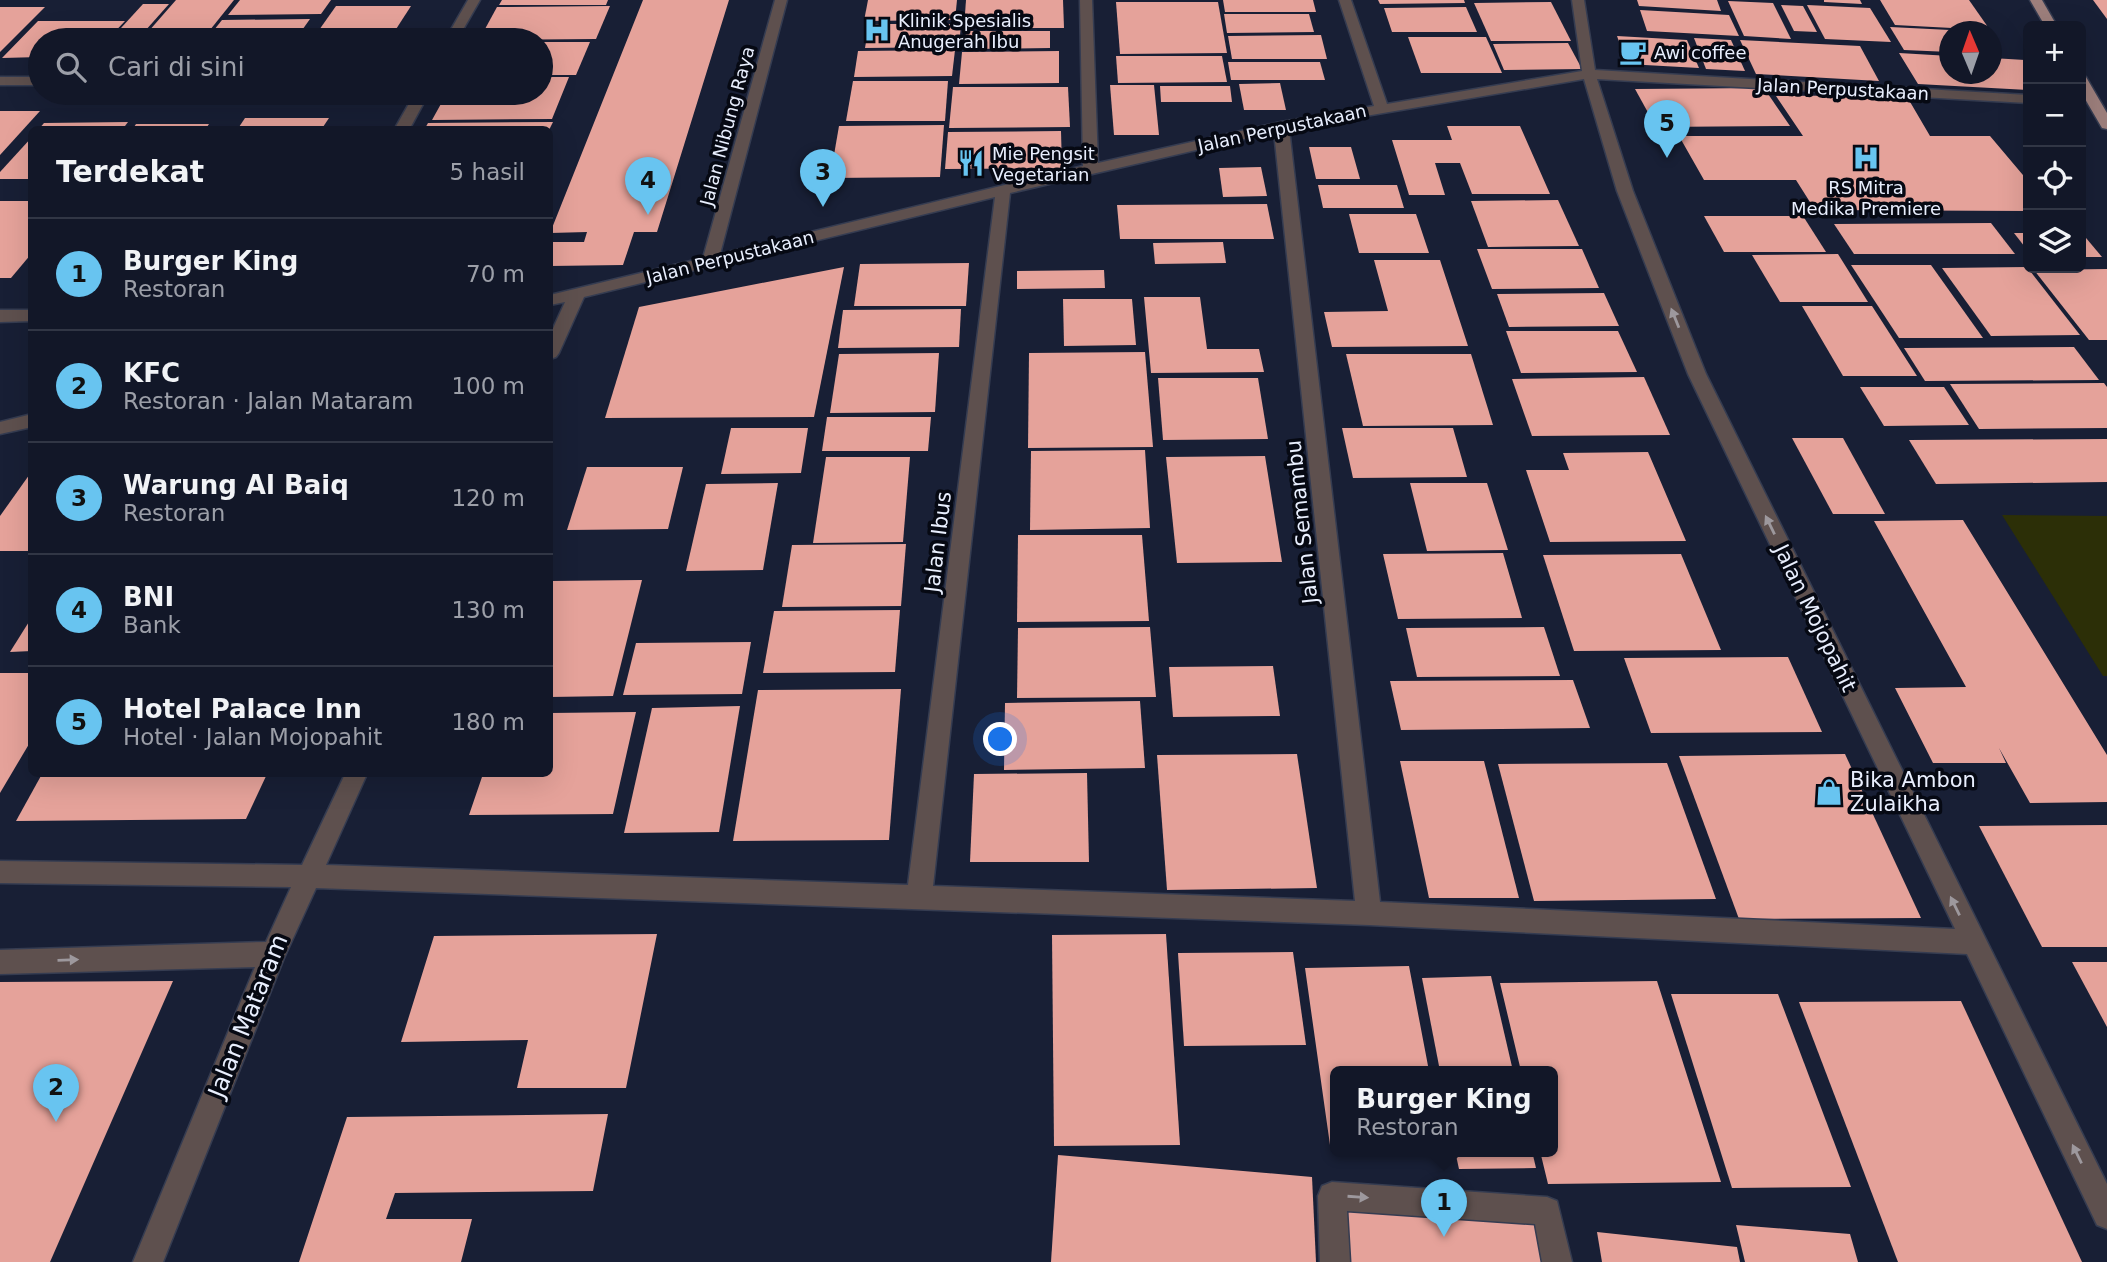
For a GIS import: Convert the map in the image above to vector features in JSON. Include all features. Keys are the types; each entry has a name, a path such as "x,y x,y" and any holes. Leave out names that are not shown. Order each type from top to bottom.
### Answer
{"main road":[{"path":"2036,0 2048,21"},
{"path":"2082,84 2087,102 2107,125"}],"street":[{"path":"458,28 474,0"},
{"name":"Jalan Nibung Raya","path":"710,262 781,0"},
{"path":"1086,0 1091,169"},
{"path":"1345,0 1381,107"},
{"name":"Jalan Mojopahit","path":"1578,0 1589,74 1625,191 1698,374 2107,1215"},
{"name":"Jalan Perpustakaan","path":"553,299 1091,169 1281,127 1381,107 1589,74 2023,99"},
{"path":"0,81 28,81"},
{"path":"403,126 415,105"},
{"name":"Jalan Semambu","path":"1281,127 1369,914"},
{"name":"Jalan Ibus","path":"919,899 1003,191"},
{"path":"553,346 577,294"},
{"path":"0,316 28,315"},
{"path":"0,428 28,421"},
{"name":"Jalan Mataram","path":"148,1262 273,954 355,777"},
{"path":"0,872 308,876 1369,914 1972,942"},
{"path":"0,962 273,954"},
{"path":"1335,1262 1332,1196 1547,1211 1557,1262"}],"green space":[{"path":"2002,515 2107,516 2107,676 2103,676"}],"building":[{"path":"176,0 234,0 212,28 152,28"},
{"path":"240,0 331,0 321,14 228,15"},
{"path":"502,0 608,0 606,5 499,5"},
{"path":"643,0 729,0 657,232 634,232 623,265 553,266 553,242 584,242 587,232 553,233 553,225"},
{"path":"868,0 957,0 955,20 864,21"},
{"path":"966,0 1063,0 1064,28 964,28"},
{"path":"1223,0 1313,0 1316,12 1225,12"},
{"path":"1378,0 1464,0 1465,3 1380,4"},
{"path":"1637,0 1717,0 1721,11 1639,6"},
{"path":"1860,0 1862,4 1824,2"},
{"path":"1880,0 1969,0 1984,21 1939,21 1939,27 1895,25"},
{"path":"2093,0 2107,0 2107,19"},
{"path":"1728,1 1773,3 1791,39 1744,36"},
{"path":"1116,2 1218,2 1227,53 1120,54"},
{"path":"1551,2 1571,41 1491,41 1474,3"},
{"path":"143,4 169,4 148,28 121,28"},
{"path":"1781,5 1803,6 1817,32 1794,31"},
{"path":"1807,5 1870,8 1891,42 1825,39"},
{"path":"336,6 411,6 397,28 320,28"},
{"path":"610,6 596,39 553,39 553,28 486,28 497,7"},
{"path":"0,7 45,7 0,52"},
{"path":"1466,7 1477,32 1392,32 1384,8"},
{"path":"1640,10 1729,15 1739,36 1647,31"},
{"path":"1224,14 1309,14 1314,32 1227,33"},
{"path":"310,19 304,28 216,28 222,20"},
{"path":"38,21 125,21 118,28 31,28"},
{"path":"869,24 961,24 959,47 865,48"},
{"path":"1890,27 1939,29 1939,52 1904,50"},
{"path":"28,31 28,57 2,58"},
{"path":"966,31 1050,31 1050,48 965,49"},
{"path":"1321,35 1327,59 1232,59 1228,36"},
{"path":"1617,36 1687,40 1699,68 1627,64"},
{"path":"1408,37 1486,37 1502,73 1421,73"},
{"path":"1694,38 1731,40 1745,71 1706,69"},
{"path":"1740,40 1860,46 1879,81 1756,74"},
{"path":"553,42 590,42 576,75 553,75"},
{"path":"1568,43 1582,69 1504,70 1493,44"},
{"path":"955,50 952,76 854,77 858,51"},
{"path":"1059,51 1059,83 959,84 962,52"},
{"path":"1899,53 1939,55 1939,84 2002,84 2002,59 2023,60 2023,90 1918,84"},
{"path":"1116,56 1222,56 1227,82 1118,83"},
{"path":"1228,62 1320,62 1325,80 1231,80"},
{"path":"553,77 569,77 552,119 432,120 440,105 553,105"},
{"path":"853,81 948,81 945,121 846,121"},
{"path":"1280,83 1286,110 1244,110 1239,84"},
{"path":"1110,85 1154,85 1159,135 1114,135"},
{"path":"1160,86 1230,86 1232,102 1161,102"},
{"path":"953,87 1068,87 1070,127 949,128"},
{"path":"1764,88 1790,126 1656,127 1635,89"},
{"path":"1906,95 1930,136 1990,136 2023,175 2023,211 1815,210 1796,180 1704,180 1679,136 1803,136 1776,96"},
{"path":"0,111 40,111 0,155"},
{"path":"245,118 329,118 324,126 240,126"},
{"path":"128,122 125,126 41,126 44,123"},
{"path":"553,122 551,126 426,126 428,123"},
{"path":"136,124 209,124 208,126 135,126"},
{"path":"944,125 940,177 830,178 839,126"},
{"path":"1447,126 1520,126 1550,194 1472,194 1460,163 1435,163 1445,195 1409,195 1392,140 1452,140"},
{"path":"1061,131 1062,168 945,169 948,132"},
{"path":"28,141 28,179 0,179 0,172"},
{"path":"1309,147 1351,147 1360,179 1316,179"},
{"path":"1261,167 1267,196 1223,197 1219,168"},
{"path":"1318,185 1397,185 1404,208 1323,208"},
{"path":"1558,200 1579,246 1488,247 1471,201"},
{"path":"0,201 28,201 28,258 11,278 0,278"},
{"path":"1267,204 1274,239 1120,239 1117,205"},
{"path":"1349,214 1416,214 1429,253 1359,253"},
{"path":"1704,216 1803,216 1826,252 1724,252"},
{"path":"1991,223 2015,254 1854,254 1834,224"},
{"path":"2014,233 2023,233 2023,245"},
{"path":"2086,238 2102,257 2086,257"},
{"path":"1223,242 1226,263 1155,264 1153,243"},
{"path":"1477,249 1582,249 1599,288 1492,289"},
{"path":"1838,254 1868,302 1780,302 1752,255"},
{"path":"1374,260 1440,260 1468,346 1332,347 1324,312 1388,311"},
{"path":"969,263 966,306 854,306 860,264"},
{"path":"1851,265 1931,265 1983,338 1899,338"},
{"path":"844,267 814,417 605,418 639,307"},
{"path":"2023,267 2023,273 2032,273 2080,335 1991,336 1942,268"},
{"path":"2086,269 2107,269 2107,340 2089,340 2036,273 2086,273"},
{"path":"1104,270 1105,288 1017,289 1017,271"},
{"path":"1604,293 1619,326 1509,327 1497,294"},
{"path":"1144,297 1200,297 1207,349 1259,349 1264,372 1151,373"},
{"path":"1063,299 1132,299 1136,345 1064,346"},
{"path":"1802,306 1872,306 1917,376 1843,376"},
{"path":"961,309 959,347 838,348 843,310"},
{"path":"1506,331 1618,331 1637,372 1521,373"},
{"path":"2074,347 2099,380 1925,381 1904,348"},
{"path":"1145,352 1153,447 1028,448 1029,353"},
{"path":"939,353 935,412 830,413 839,354"},
{"path":"1346,354 1471,354 1493,425 1363,426"},
{"path":"1644,377 1670,435 1532,436 1512,379"},
{"path":"1158,378 1258,378 1268,439 1163,440"},
{"path":"2104,383 2107,387 2107,428 1979,429 1950,384"},
{"path":"1860,387 1944,387 1969,425 1884,426"},
{"path":"827,417 931,417 928,451 822,451"},
{"path":"731,428 808,428 801,473 721,474"},
{"path":"1342,428 1453,428 1467,477 1353,478"},
{"path":"1792,438 1843,438 1885,514 1833,514"},
{"path":"2107,439 2107,482 1936,484 1909,440"},
{"path":"1145,450 1150,528 1030,530 1031,451"},
{"path":"1648,452 1686,541 1550,542 1526,470 1569,470 1563,453"},
{"path":"1265,456 1282,562 1177,563 1166,457"},
{"path":"826,457 910,457 903,542 813,543"},
{"path":"587,467 683,467 668,529 567,530"},
{"path":"28,477 28,551 0,551 0,516"},
{"path":"778,483 763,570 686,571 706,484"},
{"path":"1410,483 1487,483 1508,550 1427,551"},
{"path":"1963,520 2107,755 2107,802 2030,803 1999,748 2006,763 1933,763 1895,688 1966,687 1874,521"},
{"path":"1018,535 1142,535 1149,621 1017,622"},
{"path":"906,544 901,606 782,607 792,545"},
{"path":"1503,553 1522,618 1398,619 1383,554"},
{"path":"1681,554 1721,650 1574,651 1543,555"},
{"path":"642,580 613,696 553,697 553,581"},
{"path":"900,610 895,672 763,673 774,611"},
{"path":"28,623 28,651 10,652"},
{"path":"1150,627 1156,697 1017,698 1018,628"},
{"path":"1544,627 1560,676 1417,677 1406,628"},
{"path":"751,642 742,694 623,695 636,643"},
{"path":"1788,657 1822,732 1651,733 1624,658"},
{"path":"1273,666 1280,716 1173,717 1169,667"},
{"path":"0,673 28,673 28,746 0,793"},
{"path":"1573,680 1590,728 1401,730 1390,681"},
{"path":"901,689 889,840 733,841 758,690"},
{"path":"1140,701 1145,768 1004,770 1005,703"},
{"path":"740,706 719,832 624,833 652,708"},
{"path":"636,712 613,814 469,815 482,777 553,777 553,713"},
{"path":"1297,754 1317,888 1167,890 1157,755"},
{"path":"1845,754 1921,918 1739,919 1679,756"},
{"path":"1400,761 1484,761 1519,898 1429,898"},
{"path":"1667,763 1716,899 1534,901 1498,764"},
{"path":"1087,773 1089,862 970,862 974,774"},
{"path":"40,777 266,777 246,819 16,821"},
{"path":"2107,825 2107,947 2042,947 1979,826"},
{"path":"657,934 626,1088 517,1088 528,1040 401,1042 434,936"},
{"path":"1166,934 1180,1145 1054,1146 1052,935"},
{"path":"1293,952 1306,1045 1184,1046 1178,953"},
{"path":"2072,962 2107,962 2107,1027"},
{"path":"1409,966 1428,1066 1330,1066 1330,1145 1305,968"},
{"path":"1491,976 1512,1066 1439,1066 1422,978"},
{"path":"173,981 50,1262 0,1262 0,982"},
{"path":"1657,981 1721,1182 1548,1184 1541,1157 1558,1157 1558,1066 1520,1066 1500,983"},
{"path":"1671,994 1778,994 1851,1187 1732,1188"},
{"path":"1961,1001 2082,1262 1898,1262 1799,1002"},
{"path":"608,1114 593,1191 395,1193 386,1219 472,1219 461,1262 299,1262 347,1117"},
{"path":"1058,1155 1312,1177 1316,1262 1051,1262"},
{"path":"1456,1157 1533,1157 1536,1168 1459,1169"},
{"path":"1335,1198 1546,1212 1554,1262 1339,1262"},
{"path":"1736,1225 1850,1234 1858,1262 1745,1262"},
{"path":"1597,1232 1737,1247 1740,1262 1602,1262"}],"place":[{"name":"Klinik Spesialis Anugerah Ibu","path":"877,30"},
{"name":"Awi coffee","path":"1633,52"},
{"name":"Hotel Palace Inn","path":"1667,158"},
{"name":"RS Mitra Medika Premiere","path":"1866,158"},
{"name":"Mie Pengsit Vegetarian","path":"971,163"},
{"name":"Warung Al Baiq","path":"823,207"},
{"name":"BNI","path":"648,215"},
{"name":"Bika Ambon Zulaikha","path":"1829,792"},
{"name":"KFC","path":"56,1122"},
{"name":"Burger King","path":"1444,1237"}]}
